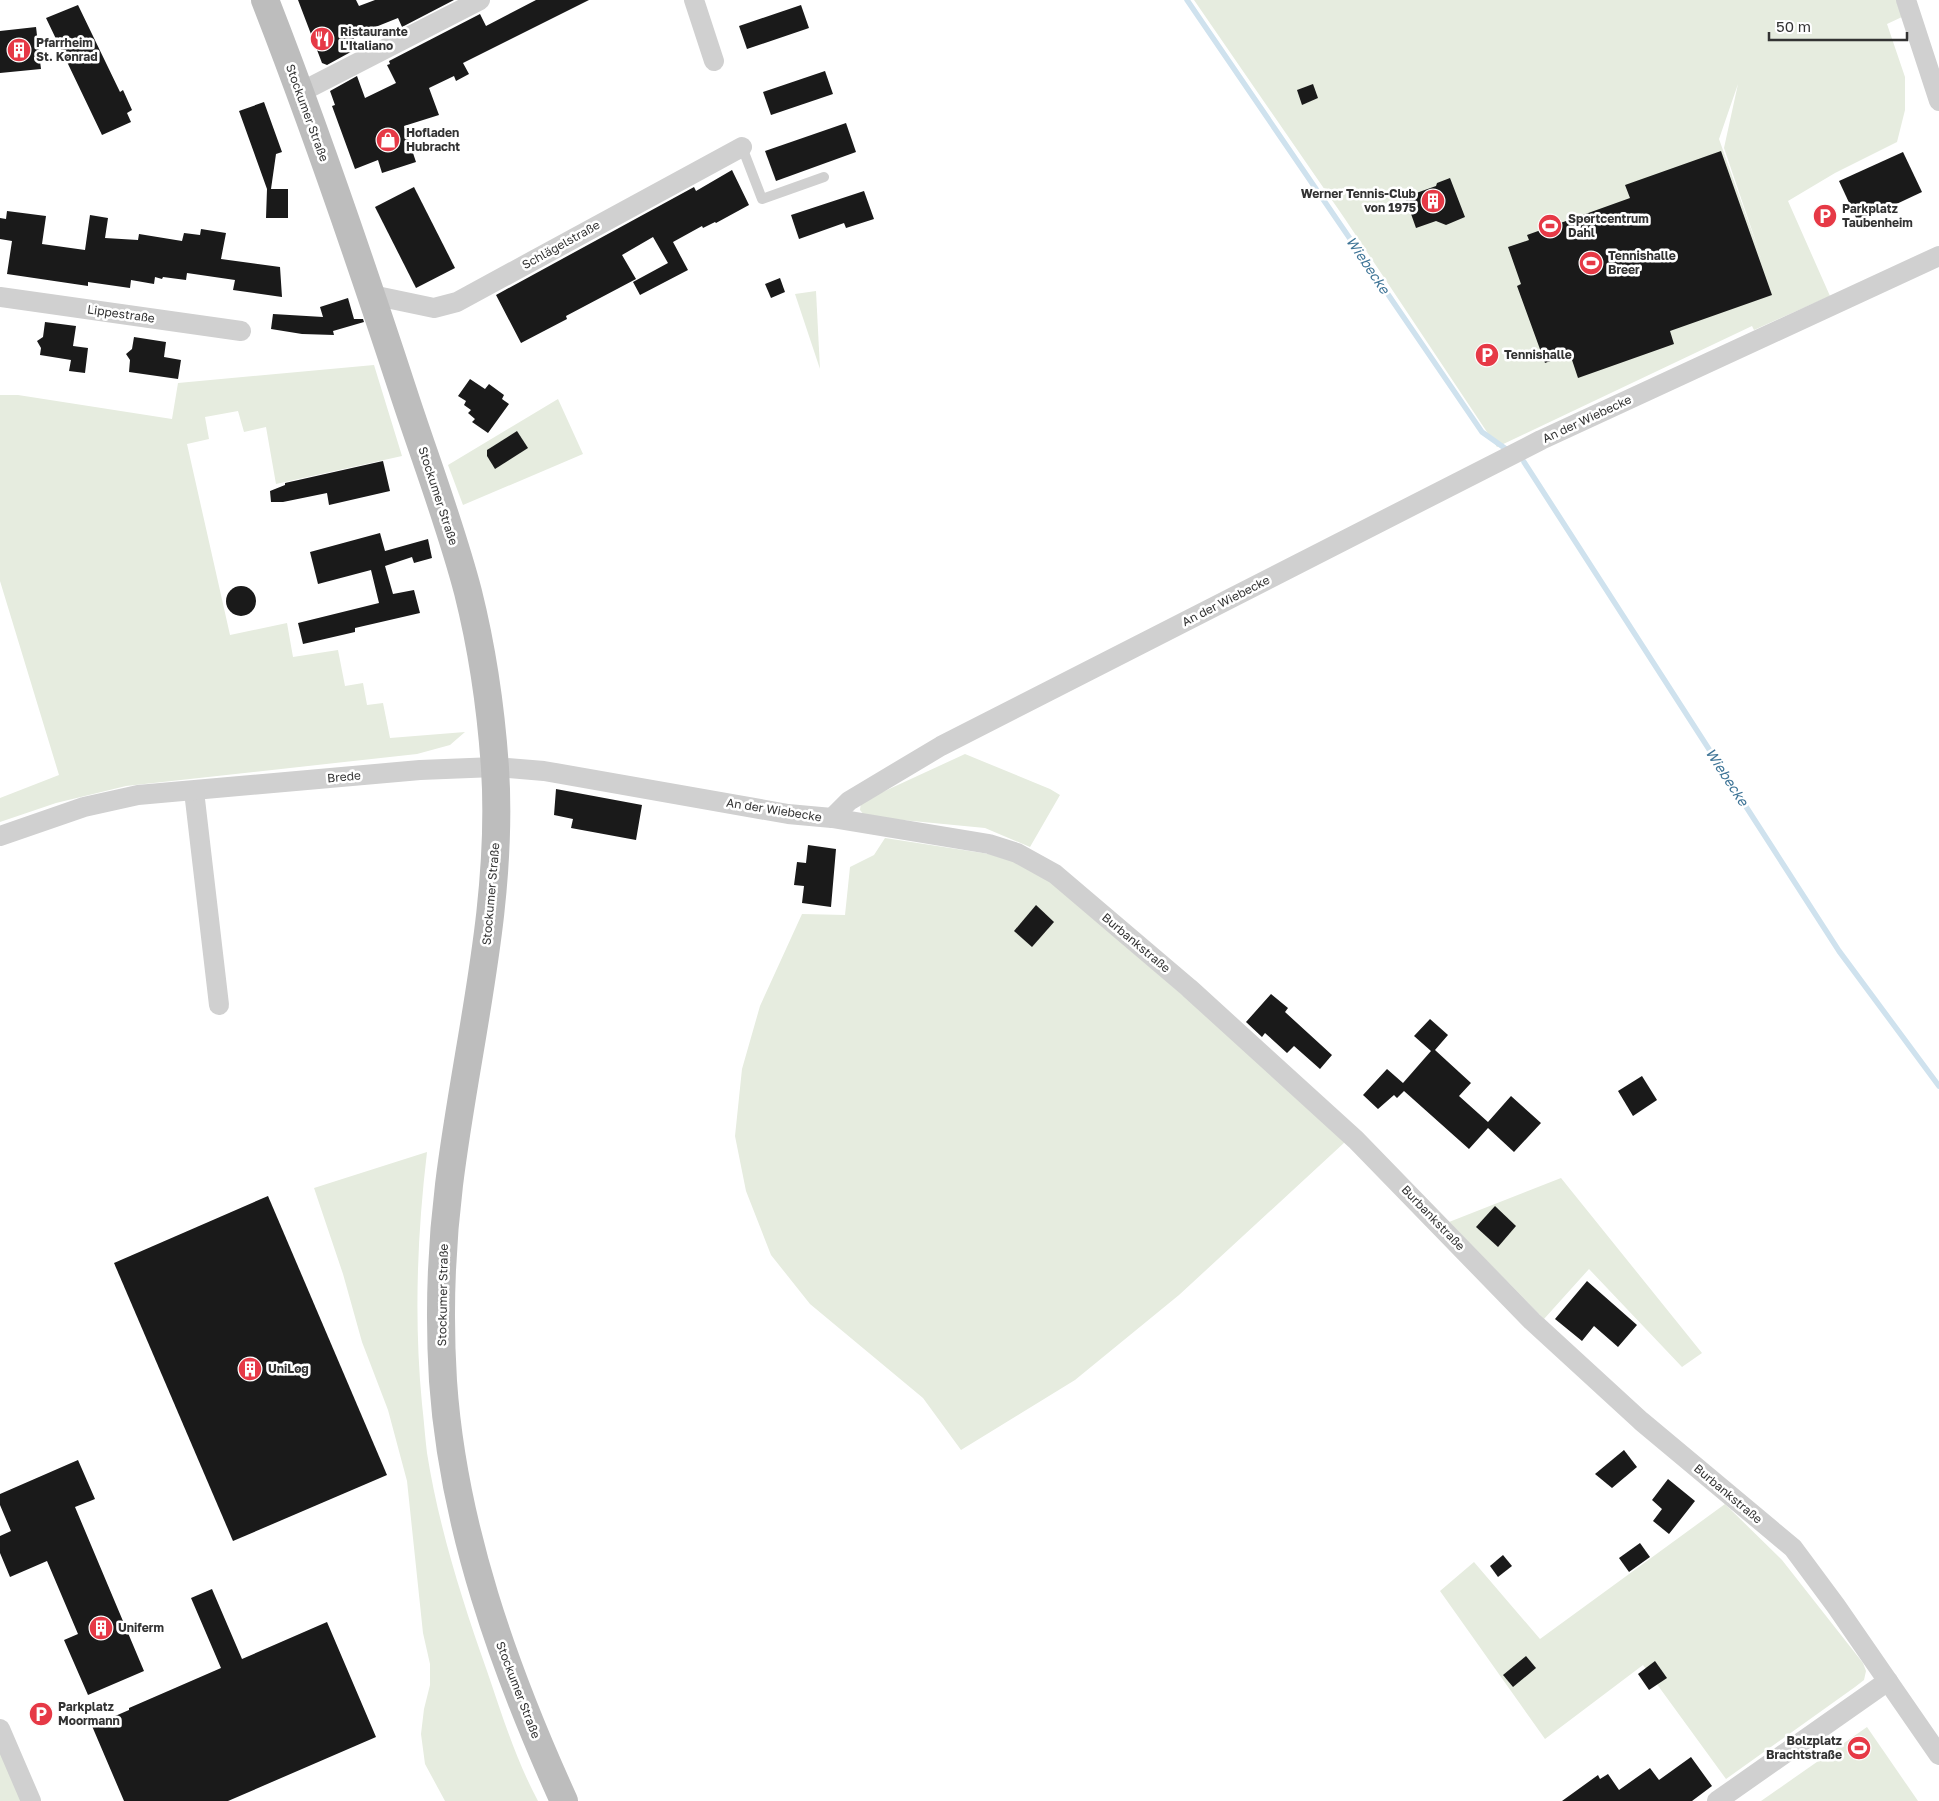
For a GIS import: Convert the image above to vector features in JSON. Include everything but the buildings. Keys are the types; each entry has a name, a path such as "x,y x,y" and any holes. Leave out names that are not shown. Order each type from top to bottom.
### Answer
{"main road":[{"name":"Stockumer Straße","path":"265,0 301,92 372,295 447,520 469,596 489,702 495,767 497,824 492,897 483,971 456,1130 444,1242 441,1314 443,1383 451,1450 467,1531 490,1614 518,1694 564,1801"}],"street":[{"path":"301,92 480,0"},
{"path":"694,0 714,61"},
{"path":"1906,0 1939,101"},
{"name":"Schlägelstraße","path":"372,295 434,308 457,302 742,147"},
{"name":"An der Wiebecke","path":"495,767 544,770 788,814 832,818 849,801 941,746 1541,440 1939,256"},
{"name":"Lippestraße","path":"0,298 241,331"},
{"name":"Brede","path":"0,836 84,807 138,795 420,770 495,767"},
{"path":"194,791 218,1005"},
{"name":"Burbankstraße","path":"832,818 989,844 1017,853 1055,874 1190,988 1356,1140 1532,1321 1641,1421 1793,1548 1836,1606 1939,1755"},
{"path":"1717,1801 1888,1681"},
{"path":"0,1729 31,1801"}],"lane":[{"path":"742,147 762,199 824,177"}],"shaded area":[{"name":"Sportcentrum Dahl","path":"1194,0 1896,0 1902,17 1887,24 1905,77 1905,110 1897,142 1835,173 1788,201 1830,296 1754,330 1752,326 1497,447 1345,219","holes":["1738,84 1724,148 1761,257 1719,139"]},
{"path":"816,291 820,369 795,294"},
{"path":"374,365 402,456 276,484 266,427 244,432 238,411 205,417 209,439 187,444 230,635 287,623 293,657 338,650 345,686 363,683 367,705 383,703 390,738 465,732 450,745 417,754 126,786 56,803 0,822 0,798 59,775 0,581 0,395 18,395 172,419 178,383"},
{"path":"558,399 583,454 463,505 448,465"},
{"path":"965,754 1050,789 1060,795 1030,847 985,828 871,817 864,815 860,810 861,802"},
{"path":"885,838 989,854 1015,862 1051,882 1221,1028 1345,1142 1179,1295 1075,1380 961,1450 923,1398 810,1304 771,1255 746,1191 735,1136 742,1069 760,1006 802,914 845,915 850,867 874,855"},
{"path":"427,1152 419,1246 417,1310 422,1404 427,1453 438,1509 452,1564 469,1618 510,1737 538,1801 445,1801 425,1764 421,1734 424,1709 430,1685 430,1664 423,1633 407,1481 388,1410 362,1342 343,1274 314,1188"},
{"path":"1561,1178 1702,1353 1682,1367 1589,1269 1544,1319 1449,1222"},
{"path":"1725,1504 1782,1560 1863,1663 1866,1671 1864,1680 1855,1687 1726,1779 1643,1665 1545,1739 1440,1591 1474,1562 1540,1639"},
{"name":"Bolzplatz Brachtstraße","path":"1867,1727 1918,1801 1761,1801"},
{"path":"0,1748 23,1801 0,1801"}],"waterway":[{"name":"Wiebecke","path":"1187,0 1482,432 1506,449"},
{"name":"Wiebecke","path":"1524,462 1839,951 1939,1086"}],"place":[{"name":"Ristaurante L'Italiano","path":"322,39"},
{"name":"Pfarrheim St. Konrad","path":"19,50"},
{"name":"Hofladen Hubracht","path":"388,140"},
{"name":"Werner Tennis-Club von 1975","path":"1433,201"},
{"name":"Parkplatz Taubenheim","path":"1825,216"},
{"name":"Sportcentrum Dahl","path":"1550,226"},
{"name":"Tennishalle Breer","path":"1591,263"},
{"name":"Tennishalle","path":"1487,355"},
{"name":"UniLog","path":"250,1369"},
{"name":"Uniferm","path":"101,1628"},
{"name":"Parkplatz Moormann","path":"41,1714"},
{"name":"Bolzplatz Brachtstraße","path":"1859,1748"}]}
